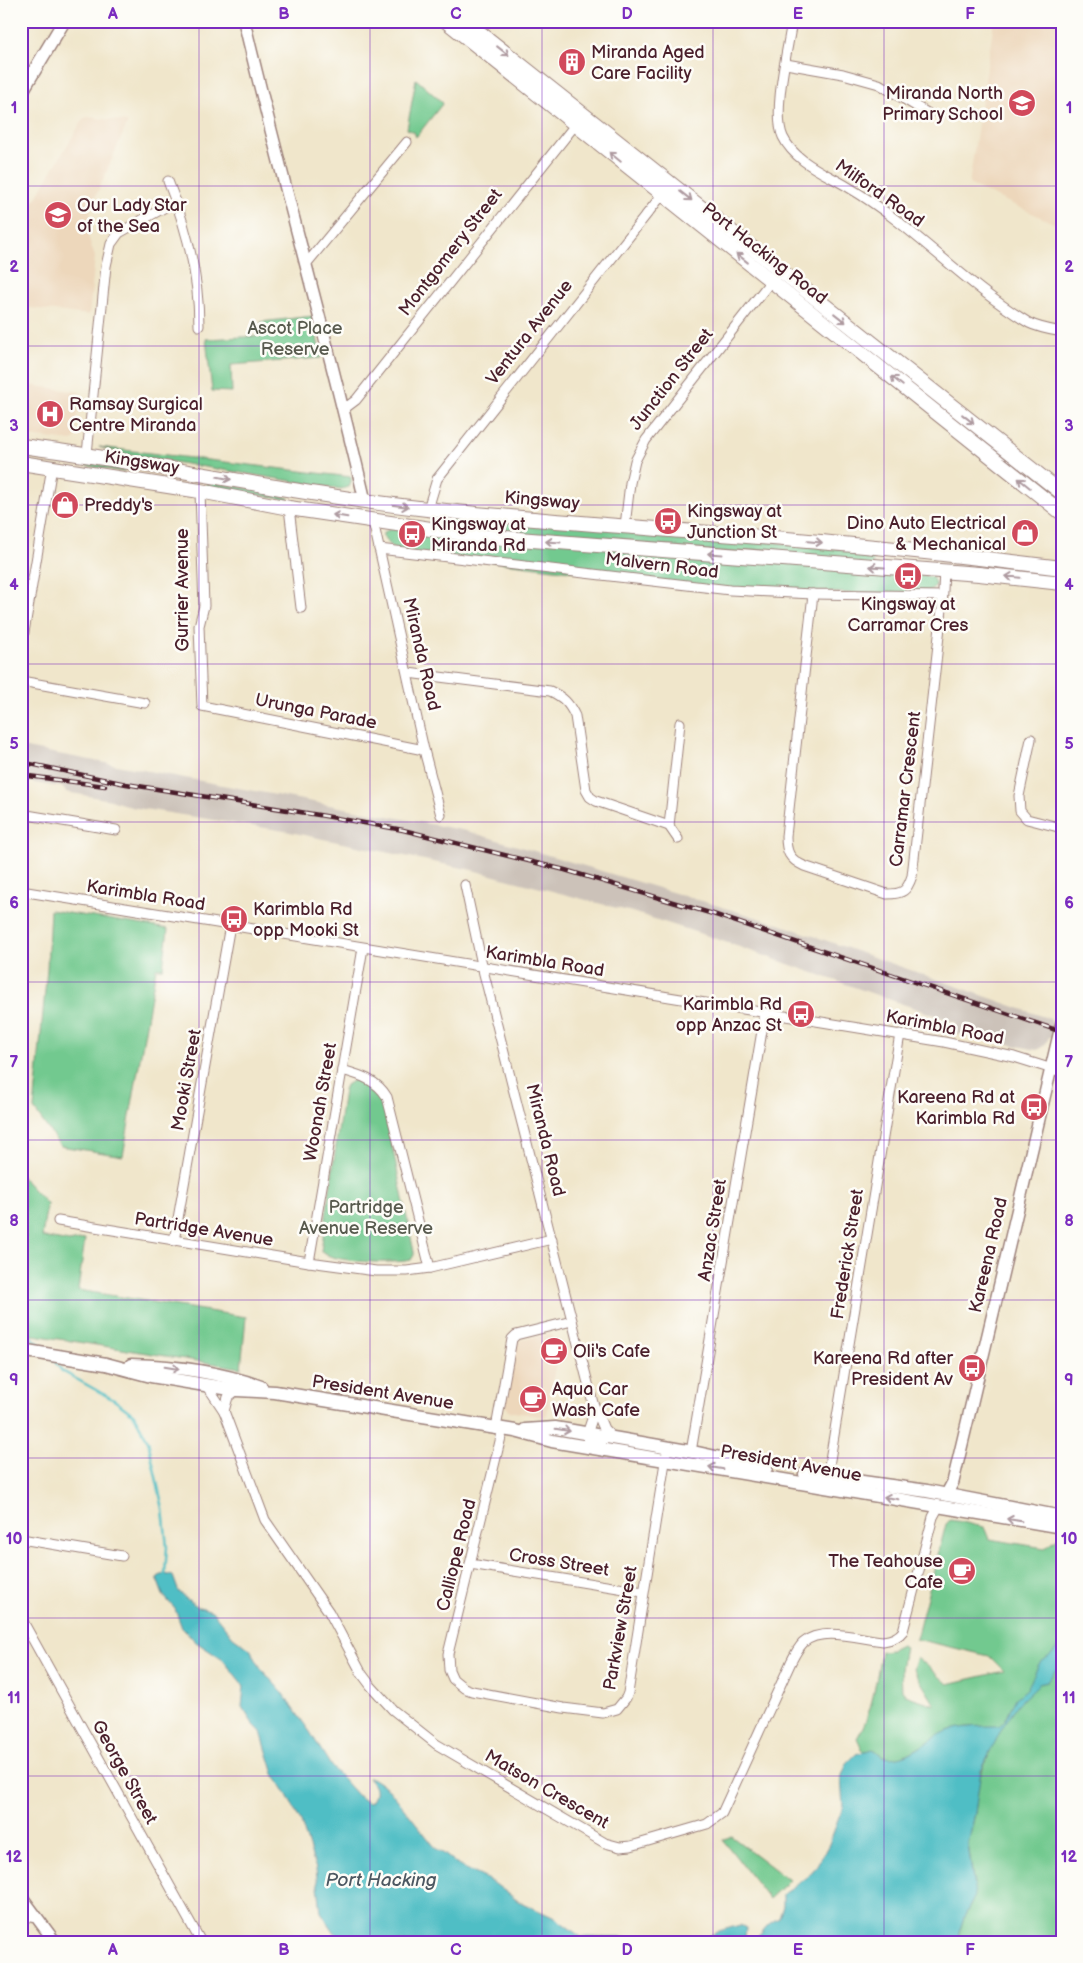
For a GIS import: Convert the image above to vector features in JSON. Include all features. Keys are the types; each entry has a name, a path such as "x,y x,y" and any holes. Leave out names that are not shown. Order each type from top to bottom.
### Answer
{"main road":[{"path":"21,93 64,21"},
{"name":"Port Hacking Road","path":"446,21 579,120 666,189 779,270 1062,493"},
{"name":"Port Hacking Road","path":"465,21 579,120"},
{"name":"Port Hacking Road","path":"666,189 771,281 1062,513"},
{"name":"Junction Street","path":"771,281 779,270"},
{"name":"Kingsway","path":"21,446 88,454 294,491 428,509 945,554 1062,568"},
{"path":"52,467 55,450"},
{"name":"Kingsway","path":"21,463 200,491 289,508 478,536 944,571 1062,582"},
{"name":"Gurrier Avenue","path":"200,473 200,491"},
{"name":"Miranda Road","path":"365,501 373,521"},
{"path":"944,571 945,554"},
{"name":"President Avenue","path":"21,1350 106,1364 151,1376 204,1385 236,1390 275,1392 505,1429 552,1442 691,1452 762,1468 946,1495 1062,1517"},
{"name":"President Avenue","path":"106,1364 156,1366 239,1379 275,1392"},
{"name":"President Avenue","path":"505,1429 555,1428 614,1438 665,1460 1062,1528"},
{"name":"Matson Crescent","path":"938,1506 946,1495"}],"street":[{"path":"244,21 271,136 307,263 344,409 365,501"},
{"name":"Milford Road","path":"792,21 778,115 783,137 795,154 875,205 986,292 1031,324 1046,330 1062,332"},
{"path":"786,64 843,74 880,84 929,114"},
{"name":"Montgomery Street","path":"344,409 356,400 579,120"},
{"path":"307,263 407,142"},
{"path":"168,181 186,230 199,298 200,326"},
{"name":"Ventura Avenue","path":"428,509 437,479 666,189"},
{"path":"88,454 106,266 111,244 119,233 176,200"},
{"name":"Junction Street","path":"625,526 635,460 646,440 771,281"},
{"path":"21,650 52,467"},
{"name":"Gurrier Avenue","path":"200,491 204,606 199,626 202,706"},
{"path":"289,508 300,608"},
{"name":"Miranda Road","path":"373,521 424,750 441,815"},
{"name":"Malvern Road","path":"379,549 730,590 813,594 942,596"},
{"name":"Carramar Crescent","path":"813,594 786,836 788,854 794,861 804,866 887,894 898,894 908,887 912,876 942,609 944,571"},
{"path":"408,674 550,691 561,696 570,705 575,716 586,790 590,797 596,801 669,826 678,839"},
{"path":"21,681 145,703"},
{"name":"Urunga Parade","path":"202,706 424,750"},
{"path":"669,826 680,722"},
{"path":"1031,739 1019,796 1020,811 1027,819 1062,828"},
{"path":"21,814 116,830"},
{"name":"Miranda Road","path":"465,885 482,967 593,1403 604,1429 614,1438"},
{"name":"Karimbla Road","path":"21,891 900,1034 1014,1057 1056,1070"},
{"name":"Mooki Street","path":"174,1241 230,925"},
{"name":"Woonah Street","path":"309,1262 363,948"},
{"name":"Anzac Street","path":"691,1452 765,1013"},
{"name":"Kareena Road","path":"946,1495 953,1482 1056,1070 1062,1022"},
{"name":"Frederick Street","path":"827,1478 900,1034"},
{"path":"342,1070 373,1081 387,1097 430,1268"},
{"name":"Partridge Avenue","path":"58,1222 376,1271 407,1271 430,1268 552,1239"},
{"name":"Calliope Road","path":"460,1685 450,1674 448,1659 505,1429 512,1339 516,1335 572,1321"},
{"name":"Matson Crescent","path":"204,1385 224,1411 265,1520 328,1612 362,1674 387,1704 436,1744 605,1843 614,1846 631,1846 702,1825 715,1819 722,1813 791,1662 803,1643 810,1638 823,1634 883,1641 891,1640 901,1635 933,1517 938,1506"},
{"path":"224,1411 228,1398 236,1390"},
{"name":"Miranda Road","path":"587,1434 592,1419 593,1403"},
{"path":"587,1434 588,1439 592,1442 624,1448 635,1448"},
{"name":"Parkview Street","path":"460,1685 472,1691 594,1713 602,1713 617,1708 628,1694 665,1460"},
{"path":"21,1539 122,1556"},
{"name":"Cross Street","path":"470,1564 643,1592"},
{"name":"George Street","path":"21,1618 201,1942"},
{"path":"21,1896 55,1942"},
{"path":"21,1920 35,1914"}],"shaded area":[{"name":"Miranda North Primary School","path":"994,21 1062,21 1062,227 969,184"},
{"name":"Our Lady Star of the Sea","path":"87,117 128,122 91,207 88,236 95,257 89,315 21,307 21,223 83,119"},
{"name":"Ramsay Surgical Centre Miranda","path":"21,384 80,392 75,439 72,441 21,435"},
{"path":"21,747 467,831 779,924 1050,1019 1052,1024 1062,1027 1062,1041 1049,1037 1045,1045 1037,1050 949,1032 957,1023 708,936 632,912 472,870 285,831 131,807 111,800 66,792 62,787 21,781"},
{"path":"551,1333 557,1355 547,1415 544,1417 508,1411 505,1405 516,1343 520,1340"}],"green space":[{"path":"416,79 443,103 416,137 414,132 407,129"},
{"name":"Ascot Place Reserve","path":"313,316 321,358 231,365 232,392 212,391 206,339 262,336 261,322"},
{"path":"99,447 351,477 351,482 349,487 341,489 124,454"},
{"path":"75,459 124,470 123,472 66,462 66,460"},
{"path":"214,483 260,490 289,498 288,500 207,486 207,484"},
{"path":"451,511 873,552 873,566 932,577 936,585 925,595 730,590 395,550 383,537 383,533 398,524 495,537 450,524"},
{"path":"50,910 168,929 163,968 156,968 123,1156 60,1146 34,1109 47,969"},
{"name":"Partridge Avenue Reserve","path":"354,1080 359,1080 372,1086 383,1102 414,1252 411,1260 364,1262 337,1258 321,1251 344,1090 346,1085"},
{"path":"21,1176 47,1204 42,1237 69,1242 85,1239 78,1290 246,1317 241,1368 21,1333"},
{"path":"950,1520 984,1527 989,1539 1045,1548 1060,1536 1062,1537 1062,1942 956,1942 964,1917 971,1904 974,1885 968,1844 975,1813 979,1779 1000,1727 961,1728 949,1731 909,1753 892,1758 884,1756 875,1750 863,1751 857,1738 867,1718 881,1651 891,1650 901,1645 905,1647 901,1669 902,1691 908,1696 935,1705 913,1669 917,1657 948,1684 1004,1671 989,1656 916,1639 946,1524"},
{"path":"731,1836 789,1880 769,1899 723,1840"}],"water":[{"name":"Port Hacking","path":"165,1574 173,1576 178,1590 184,1597 197,1606 212,1611 233,1637 250,1649 262,1670 281,1691 310,1732 331,1766 357,1795 368,1803 372,1801 375,1789 368,1778 372,1778 389,1789 434,1846 458,1865 491,1881 518,1901 557,1919 581,1937 626,1938 637,1942 341,1942 321,1912 316,1869 301,1822 274,1774 261,1732 253,1724 242,1707 244,1686 223,1660 196,1642 182,1628 175,1609 163,1595 157,1579"},
{"path":"1062,1642 1061,1660 1057,1667 1047,1682 1039,1684 1018,1704 1002,1728 981,1771 968,1844 975,1896 964,1917 956,1942 698,1942 719,1931 740,1925 746,1928 745,1937 748,1940 753,1939 770,1923 779,1918 783,1906 783,1894 808,1876 817,1866 829,1844 843,1807 841,1778 847,1763 856,1754 873,1749 882,1756 894,1758 910,1753 941,1734 954,1729 999,1726 1004,1722 1016,1698 1027,1689 1040,1663 1052,1654"}],"waterway":[{"path":"21,1328 45,1349"},
{"path":"53,1359 62,1371 114,1400 134,1415 148,1441 163,1509 167,1547 165,1574"}],"railway":[{"path":"21,762 126,784 403,830 565,870 713,914 1062,1032"},
{"path":"21,775 105,786"}],"place":[{"name":"Miranda Aged Care Facility","path":"572,62"},
{"name":"Miranda North Primary School","path":"1022,103"},
{"name":"Our Lady Star of the Sea","path":"58,215"},
{"name":"Ramsay Surgical Centre Miranda","path":"50,414"},
{"name":"Preddy's","path":"65,505"},
{"name":"Kingsway at Junction St","path":"668,521"},
{"name":"Dino Auto Electrical & Mechanical","path":"1025,533"},
{"name":"Kingsway at Miranda Rd","path":"412,534"},
{"name":"Kingsway at Carramar Cres","path":"908,576"},
{"name":"Karimbla Rd opp Mooki St","path":"234,919"},
{"name":"Karimbla Rd opp Anzac St","path":"801,1014"},
{"name":"Kareena Rd at Karimbla Rd","path":"1034,1107"},
{"name":"Oli's Cafe","path":"554,1351"},
{"name":"Kareena Rd after President Av","path":"972,1368"},
{"name":"Aqua Car Wash Cafe","path":"533,1399"},
{"name":"The Teahouse Cafe","path":"962,1571"}]}
